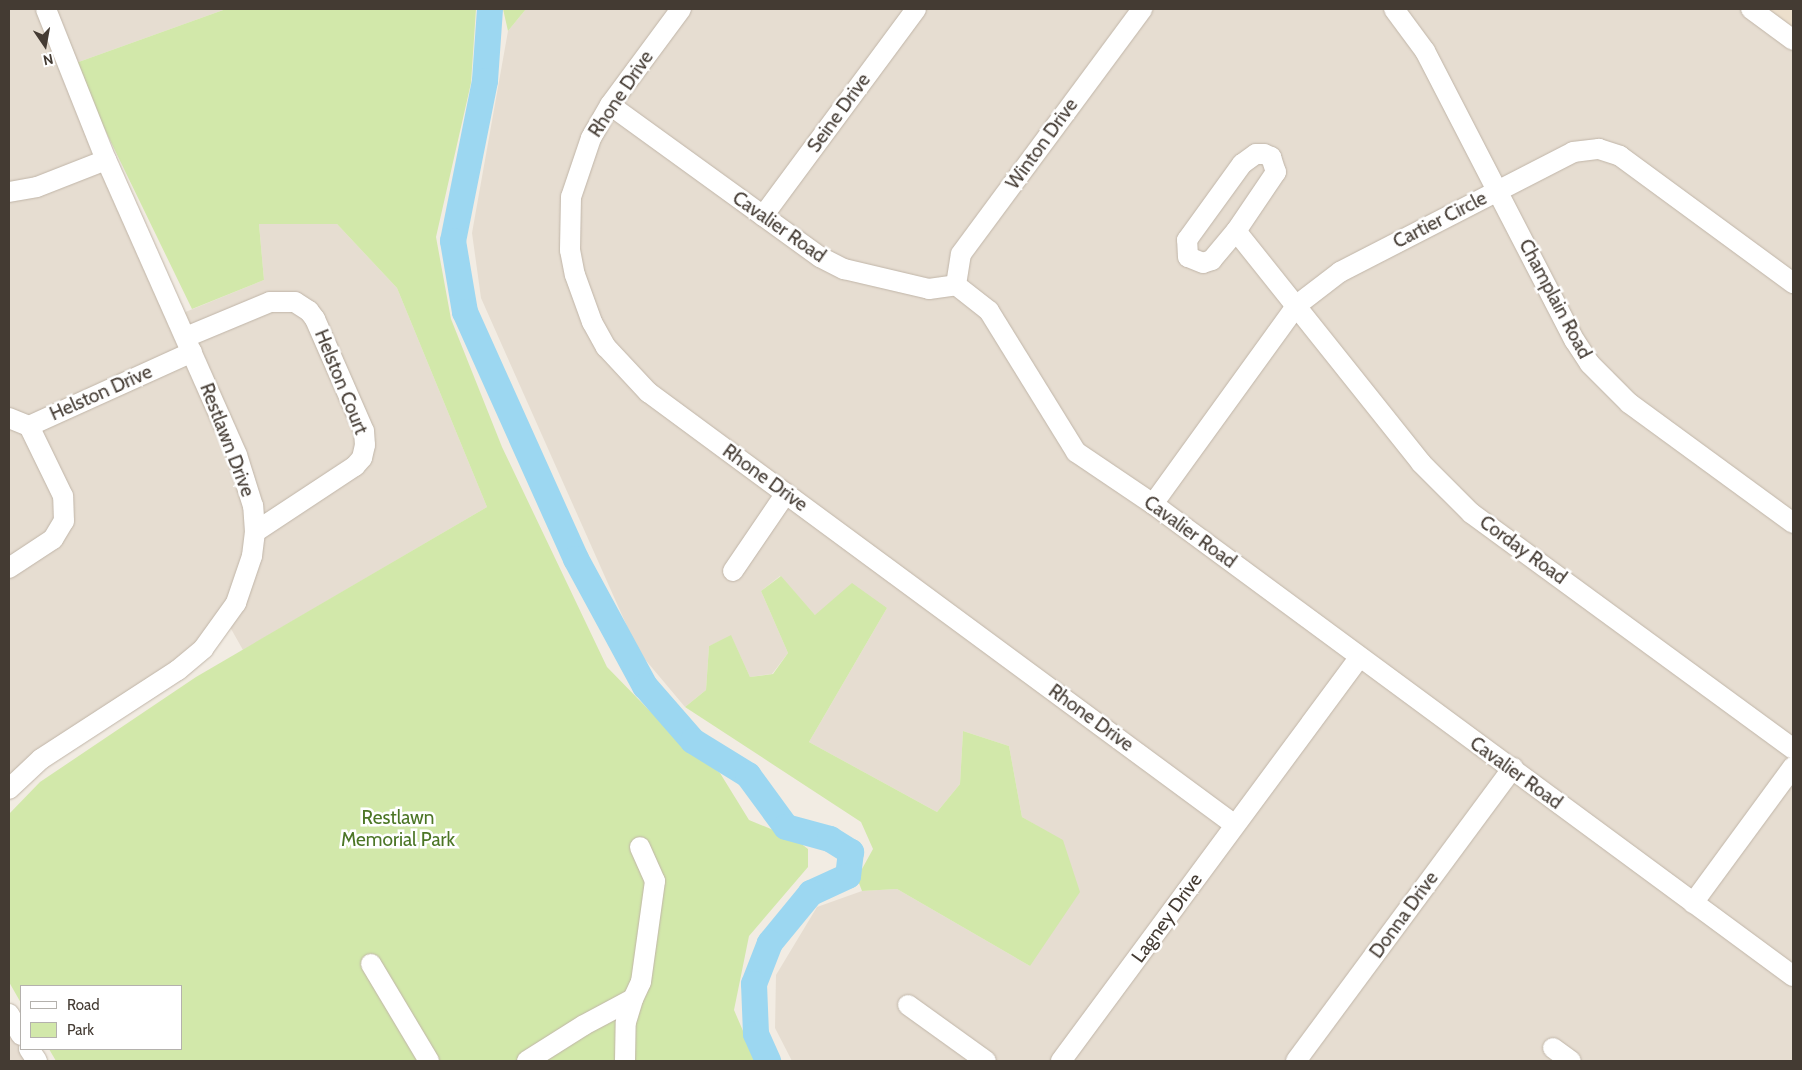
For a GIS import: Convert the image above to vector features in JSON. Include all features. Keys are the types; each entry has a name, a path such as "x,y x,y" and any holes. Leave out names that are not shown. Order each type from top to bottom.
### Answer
{"street":[{"name":"Restlawn Drive","path":"9,789 41,759 178,670 203,649 236,603 252,556 255,532 253,506 237,455 106,160 46,9"},
{"name":"Rhone Drive","path":"681,9 610,106 591,138 571,197 570,250 582,299 606,348 648,392 1235,825"},
{"name":"Seine Drive","path":"763,216 916,9"},
{"name":"Winton Drive","path":"956,285 961,254 1142,9"},
{"name":"Champlain Road","path":"1394,9 1425,50 1590,364 1629,403 1793,523"},
{"path":"1751,9 1793,40"},
{"name":"Cavalier Road","path":"610,106 820,257 844,269 929,289 956,285 989,311 1069,445 1153,504 1359,658 1512,768 1793,976"},
{"name":"Cartier Circle","path":"1153,504 1297,304 1340,272 1573,152 1587,149 1609,151 1793,283"},
{"path":"1256,154 1264,154 1271,158 1276,172 1236,231 1212,260 1203,263 1188,257 1187,240 1242,164 1256,154"},
{"path":"9,192 37,187 106,160"},
{"name":"Corday Road","path":"1236,231 1297,304 1421,463 1471,512 1793,749"},
{"name":"Helston Court","path":"189,345 270,302 295,302 309,311 314,319 364,431 366,445 355,466 255,532"},
{"name":"Helston Drive","path":"9,418 28,426 189,345"},
{"path":"9,568 54,539 64,521 63,496 28,426"},
{"path":"733,571 786,493"},
{"name":"Lagney Drive","path":"1061,1061 1359,658"},
{"path":"1693,903 1793,767"},
{"name":"Donna Drive","path":"1296,1061 1512,768"},
{"path":"625,1061 626,1022 633,999 641,982 655,881 640,847"},
{"path":"371,964 430,1061"},
{"path":"526,1061 584,1025 633,999"},
{"path":"908,1005 986,1061"},
{"path":"9,1014 20,1033"},
{"path":"1553,1048 1571,1061"},
{"path":"31,1050 37,1061"}],"shaded area":[{"path":"9,9 39,9 231,456 246,507 245,552 231,600 196,646 9,777"},
{"path":"52,9 226,9 73,64"},
{"path":"526,9 1764,9 1793,31 1793,1061 792,1061 775,1028 776,975 817,907 862,891 897,889 1030,966 1063,841 1022,817 1009,746 963,731 960,784 937,812 809,742 887,608 815,615 780,576 761,591 788,653 772,674 750,677 731,636 709,646 706,690 685,707 638,651 481,298 472,233 508,31"},
{"path":"1764,9 1793,9 1793,31"},
{"path":"259,224 337,224 397,288 487,507 243,650 230,627 260,550 183,313 264,280"},
{"path":"9,1027 20,1045 20,1050 23,1050 30,1061 9,1061"}],"green space":[{"name":"Restlawn Memorial Park","path":"226,9 476,9 471,83 436,237 451,319 502,447 607,667 684,746 720,773 749,820 795,839 808,849 808,867 749,936 734,1010 756,1061 56,1061 50,1050 182,1050 182,985 20,985 20,1001 9,982 9,814 40,782 196,677 487,507 397,288 337,224 259,224 264,280 192,309 73,64"},
{"path":"503,9 526,9 508,31"},
{"path":"781,576 815,615 852,583 887,608 809,742 937,812 960,784 963,731 1009,746 1022,817 1063,840 1080,892 1030,966 897,889 862,891 857,878 873,849 861,822 685,707 706,690 709,646 731,635 750,677 773,674 788,653 761,591"}],"waterway":[{"path":"490,9 485,81 453,241 465,312 576,559 645,686 693,741 748,775 786,827 830,839 851,852 848,876 811,893 770,943 754,984 756,1034 768,1061"}]}
